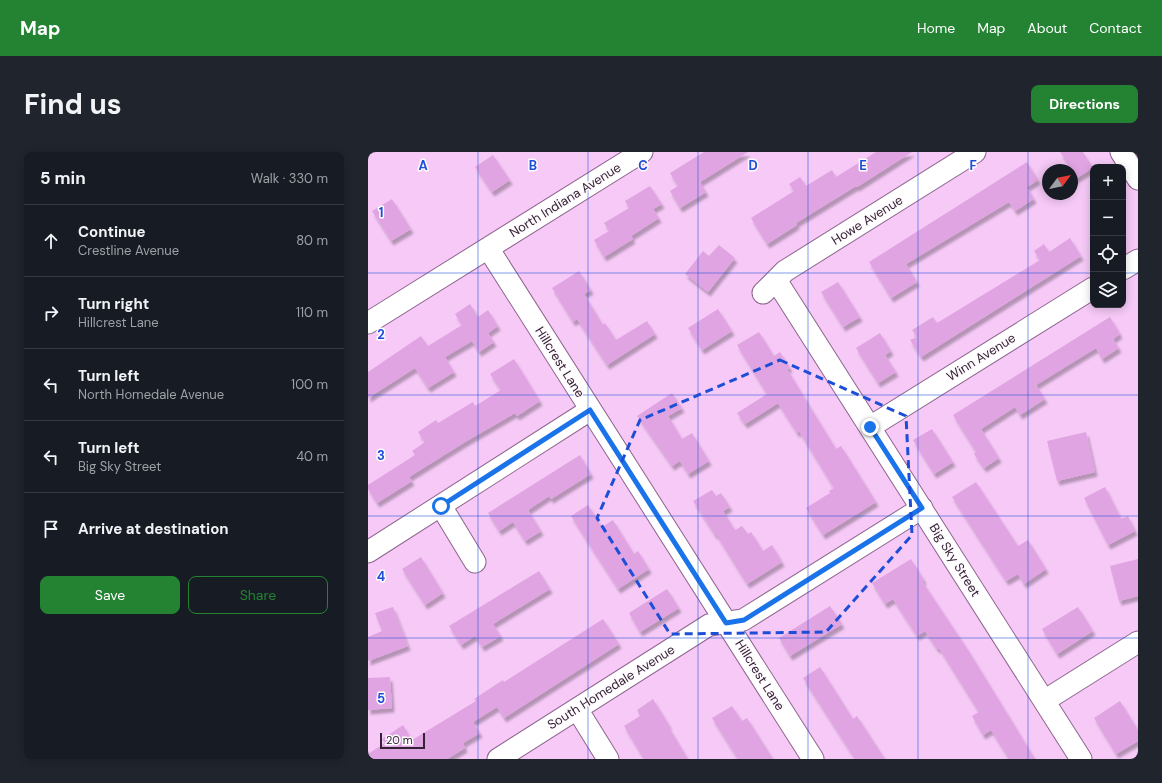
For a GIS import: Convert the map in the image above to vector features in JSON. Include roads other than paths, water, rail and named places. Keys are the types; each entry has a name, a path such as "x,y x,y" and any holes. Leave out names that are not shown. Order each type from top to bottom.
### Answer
{"street":[{"name":"North Indiana Avenue","path":"368,323 642,152"},
{"name":"Howe Avenue","path":"770,287 785,271 975,152"},
{"path":"1121,152 1138,179"},
{"name":"Hillcrest Lane","path":"488,248 813,759"},
{"path":"1126,267 1138,260"},
{"name":"Big Sky Street","path":"770,287 870,427 1081,759"},
{"name":"Winn Avenue","path":"870,427 1090,290"},
{"path":"368,552 590,410"},
{"path":"441,506 475,562"},
{"name":"South Homedale Avenue","path":"498,759 709,625 744,620 922,508"},
{"path":"1044,700 1138,642"},
{"path":"576,709 608,759"}]}
